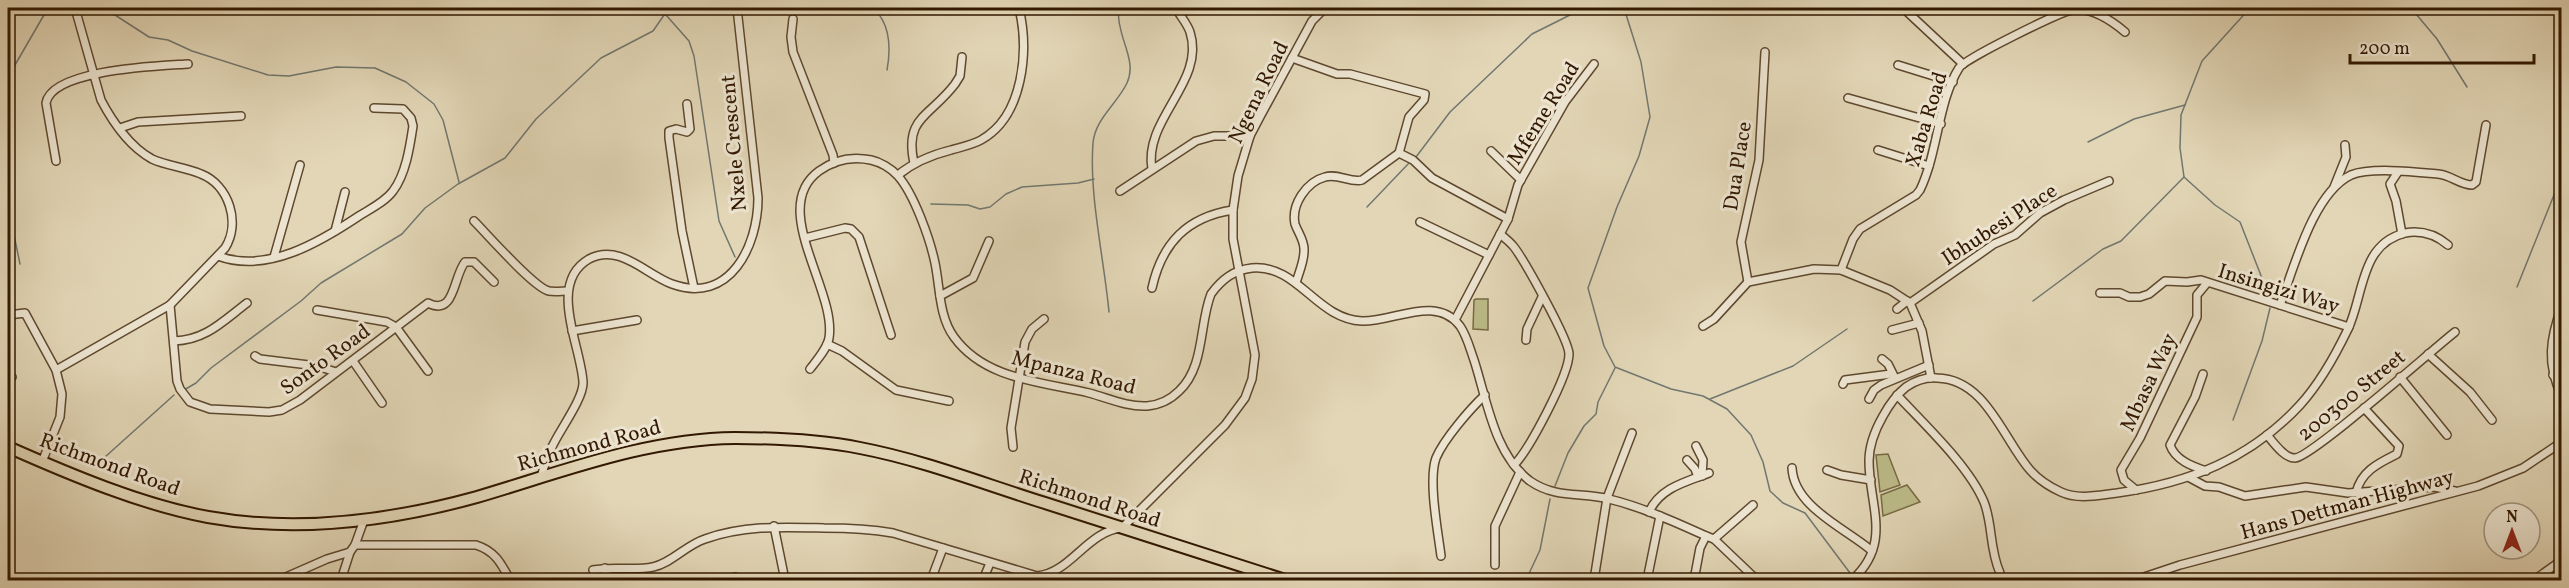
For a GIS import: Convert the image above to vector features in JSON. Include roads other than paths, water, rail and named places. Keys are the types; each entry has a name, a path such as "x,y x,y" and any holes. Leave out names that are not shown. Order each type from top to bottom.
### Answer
{"highway":[{"name":"Richmond Road","path":"8,447 42,462 167,508 209,517 264,523 316,524 406,515 655,446 731,438 813,442 861,448 907,459 1285,580"}],"street":[{"path":"56,370 170,305 218,256 230,240 233,222 222,191 202,174 152,159 140,151 120,128 101,100 75,8"},
{"name":"Nxele Crescent","path":"694,288 721,281 734,271 746,253 757,220 758,198 737,8"},
{"path":"898,176 914,163 932,155 982,140 1000,124 1011,109 1022,64 1023,25 1019,8"},
{"path":"1152,169 1150,160 1153,145 1192,62 1190,30 1176,8"},
{"name":"Ngena Road","path":"1122,528 1225,426 1245,398 1252,380 1255,355 1233,239 1233,210 1238,176 1250,136 1312,21 1326,8"},
{"path":"1903,8 1963,64"},
{"name":"Xaba Road","path":"1841,270 1857,232 1916,195 1922,186 1953,82 1963,64 1984,50 2073,10 2110,19 2125,32"},
{"path":"793,19 790,38 793,52 833,155 834,163"},
{"name":"Dua Place","path":"1748,282 1741,242 1759,160 1765,52"},
{"path":"914,163 911,144 913,129 955,84 960,76 962,57"},
{"path":"1292,58 1336,74 1350,74 1425,94 1424,100 1409,117 1399,153 1362,180 1351,180 1338,176 1323,177 1307,188 1298,202 1295,224 1305,250 1296,282"},
{"path":"56,161 46,103 48,94 93,74 188,64"},
{"name":"Mfeme Road","path":"1455,320 1508,219 1514,192 1565,102 1594,64"},
{"path":"1898,65 1953,82"},
{"path":"1848,98 1941,124"},
{"path":"541,477 551,448 583,385 572,331 568,291 572,275 588,260 609,254 621,256 672,284 694,288 681,231 669,138 669,131 676,129 687,132 690,129 687,104"},
{"path":"218,256 242,262 274,257 301,248 335,231 386,198 399,180 411,142 413,126 411,118 403,110 374,108"},
{"path":"120,128 138,122 240,116"},
{"path":"2334,187 2359,173 2398,172 2451,176 2472,186 2476,182 2486,125"},
{"path":"1120,190 1206,137 1250,136"},
{"path":"2280,305 2301,242 2334,187 2346,157 2345,145"},
{"path":"1878,150 1929,166"},
{"name":"Mfeme Road","path":"1491,151 1521,180"},
{"path":"1399,153 1413,160 1432,178 1508,219"},
{"name":"Mpanza Road","path":"827,344 828,316 805,238 801,220 801,197 812,178 834,163 847,159 868,159 879,162 898,176 912,201 929,242 948,325 964,350 992,367 1019,379 1140,406 1170,399 1181,390 1190,376 1211,294 1217,285 1238,270"},
{"path":"274,257 300,165"},
{"path":"2398,172 2390,184 2397,201 2402,234"},
{"name":"Ibhubesi Place","path":"1897,309 1994,244 2015,235 2040,213 2109,181"},
{"path":"335,231 345,192"},
{"path":"1152,288 1163,255 1178,233 1207,217 1233,210"},
{"path":"474,221 523,271 544,288 551,291 568,291"},
{"path":"1420,222 1489,255"},
{"path":"805,238 845,228 851,229 860,237 891,335"},
{"path":"1852,580 1864,568 1872,551 1878,524 1870,480 1869,461 1872,440 1888,407 1897,395 1914,382 1931,378 1950,380 1963,384 1976,393 2031,471 2062,493 2082,496 2136,490 2190,478 2238,455 2267,435 2308,397 2349,327 2368,263 2379,246 2402,234 2422,232 2448,245"},
{"path":"1500,234 1515,248 1542,297 1567,344 1569,360 1526,452 1514,465"},
{"path":"940,296 973,278 989,241"},
{"name":"Sonto Road","path":"170,305 180,389 190,402 210,409 269,412 282,410 300,400 428,303 441,305 449,300 453,294 458,272 466,261 474,262 494,282"},
{"path":"1238,270 1269,268 1282,272 1322,306 1338,315 1354,320 1380,320 1427,310 1455,320 1465,335 1497,435 1520,472 1550,491 1571,496 1607,498 1660,516 1714,539 1747,577 1757,580"},
{"path":"1702,326 1714,320 1748,282 1814,269 1841,270 1890,290 1909,302 1919,322 1931,378"},
{"name":"Insingizi Way","path":"2100,293 2122,293 2136,298 2150,294 2165,280 2187,282 2198,280 2349,327"},
{"name":"Mbasa Way","path":"2136,490 2124,480 2121,470 2137,444 2174,368 2199,312 2198,295 2207,282"},
{"path":"1526,340 1527,329 1542,297"},
{"path":"174,342 189,341 202,336 247,303"},
{"path":"2562,306 2551,344 2550,359 2553,375 2562,396"},
{"path":"317,310 377,319 396,327 428,371"},
{"path":"8,315 25,313 56,370 62,394 62,407 42,462"},
{"path":"1013,447 1011,428 1025,342 1032,329 1044,319"},
{"path":"572,331 637,320"},
{"path":"1892,330 1919,322"},
{"name":"200300 Street","path":"2267,435 2286,455 2298,458 2330,436 2455,332"},
{"path":"810,369 827,344 842,351 897,390 949,401"},
{"path":"2428,354 2470,392 2492,420"},
{"path":"255,356 317,366 336,372"},
{"path":"1882,359 1888,364 1893,376"},
{"path":"353,361 382,403"},
{"path":"1843,384 1845,380 1893,376 1929,366"},
{"path":"2203,374 2195,397 2170,445 2180,459 2206,471"},
{"path":"2553,375 2562,384"},
{"path":"1869,399 1877,387 1893,376"},
{"path":"2400,377 2447,435"},
{"path":"1441,556 1434,507 1435,460 1464,418 1485,395"},
{"path":"1897,395 1967,474 1977,489 1985,506 1993,558 2000,573"},
{"path":"2356,493 2363,476 2400,450 2399,446 2364,408"},
{"path":"1594,580 1607,498 1632,433"},
{"name":"Hans Dettman Highway","path":"2135,580 2180,565 2478,486 2523,468 2562,442"},
{"path":"1696,446 1703,460 1703,475"},
{"path":"1687,460 1703,475"},
{"path":"1792,468 1794,484 1808,502 1872,551"},
{"path":"1827,470 1870,480"},
{"path":"1495,565 1495,526 1520,472"},
{"path":"1649,512 1660,495 1703,475"},
{"path":"2190,478 2205,486 2222,488 2245,496 2306,488 2356,493 2434,487 2457,492"},
{"path":"1714,539 1754,505"},
{"path":"1647,580 1660,516"},
{"path":"341,580 364,520"},
{"path":"593,570 651,568 705,538 752,527 774,526 874,529 911,537 1037,576 1058,569 1109,529 1122,528"},
{"path":"774,526 785,580"},
{"path":"1694,580 1700,548 1706,536"},
{"path":"355,545 476,545 492,552 498,558 510,580"},
{"path":"932,580 943,548"},
{"path":"279,580 327,559 350,552"},
{"path":"2534,580 2562,560"},
{"path":"983,580 990,562"},
{"path":"605,568 608,580"}],"waterway":[{"path":"8,77 48,8"},
{"path":"91,8 115,15 149,37 168,40 192,51 268,75 289,76 336,67 375,68 406,82 434,104 443,120 459,182"},
{"path":"184,390 301,301 321,283 402,234 425,208 458,184 505,158 536,119 601,58 653,31 669,8"},
{"path":"873,8 883,21 888,37 887,70"},
{"path":"1109,312 1095,206 1092,163 1093,143 1098,126 1123,91 1129,76 1130,62 1119,24 1118,8"},
{"path":"1416,157 1450,112 1532,34 1584,8"},
{"path":"1624,8 1641,62 1650,117 1639,156 1617,207 1588,288 1604,346 1615,367 1671,389 1703,396 1727,409 1751,435 1763,462 1770,491 1783,503 1805,513 1850,573"},
{"path":"2033,301 2103,249 2121,241 2184,177 2180,148 2181,115 2202,61 2250,8"},
{"path":"2411,8 2437,39 2467,87"},
{"path":"666,15 689,41 694,56 719,221 735,257"},
{"path":"2088,142 2134,119 2185,105"},
{"path":"1367,207 1410,162"},
{"path":"2517,287 2562,175"},
{"path":"2184,177 2215,205 2240,222 2269,296"},
{"path":"931,204 968,205 980,209 990,207 1006,194 1022,187 1078,183 1094,179"},
{"path":"8,206 20,264"},
{"path":"2233,420 2262,341 2270,308"},
{"path":"1710,399 1793,366 1847,329"},
{"path":"1555,486 1568,453 1584,426 1596,414 1598,402 1615,368"},
{"path":"105,457 174,395"},
{"path":"1526,580 1540,550 1550,499"}]}
